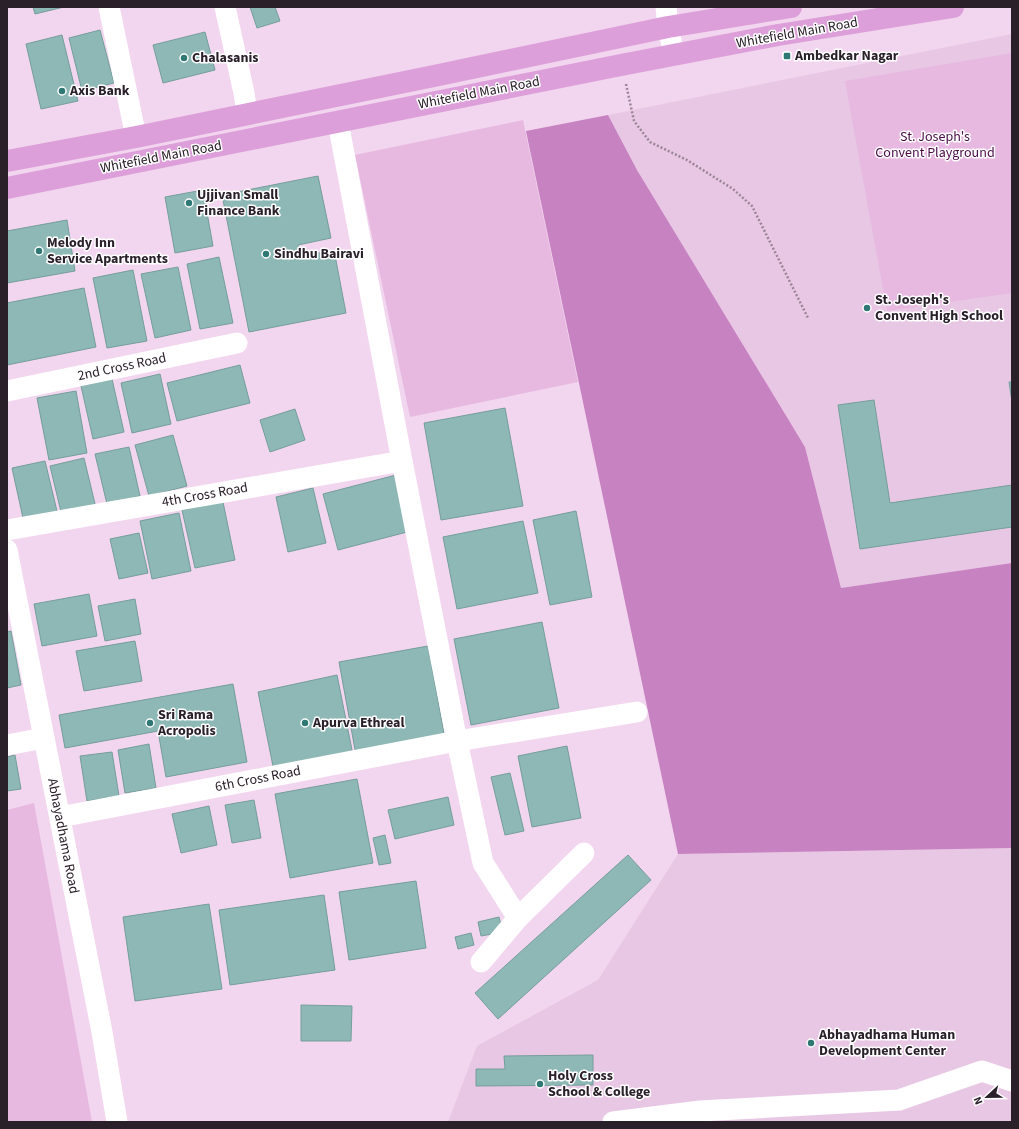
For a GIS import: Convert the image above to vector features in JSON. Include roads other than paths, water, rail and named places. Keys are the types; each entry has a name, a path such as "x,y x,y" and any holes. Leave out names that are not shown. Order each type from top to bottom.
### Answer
{"main road":[{"name":"Whitefield Main Road","path":"7,162 247,114 667,17 791,7"},
{"name":"Whitefield Main Road","path":"7,188 621,65 778,35 953,7"}],"street":[{"path":"109,7 136,136"},
{"path":"225,7 244,93 247,114"},
{"path":"667,17 674,55"},
{"path":"338,122 402,461 457,741 483,863 518,918"},
{"name":"2nd Cross Road","path":"7,390 237,343"},
{"name":"4th Cross Road","path":"7,530 402,461"},
{"name":"Abhayadhama Road","path":"7,550 13,615 44,738 102,1032 117,1122"},
{"name":"6th Cross Road","path":"60,817 457,741 637,712"},
{"path":"7,745 44,738"},
{"path":"481,962 518,918 584,853"},
{"path":"613,1122 700,1111 899,1100 982,1071 1012,1081"}],"place":[{"name":"Ambedkar Nagar","path":"787,56"},
{"name":"Chalasanis","path":"184,58"},
{"name":"Axis Bank","path":"62,91"},
{"name":"Ujjivan Small Finance Bank","path":"189,203"},
{"name":"Melody Inn Service Apartments","path":"39,251"},
{"name":"Sindhu Bairavi","path":"266,254"},
{"name":"St. Joseph's Convent High School","path":"867,308"},
{"name":"Sri Rama Acropolis","path":"150,723"},
{"name":"Apurva Ethreal","path":"305,723"},
{"name":"Abhayadhama Human Development Center","path":"811,1043"},
{"name":"Holy Cross School & College","path":"540,1084"}],"park label":[{"name":"St. Joseph's Convent Playground","path":"935,146"}]}
